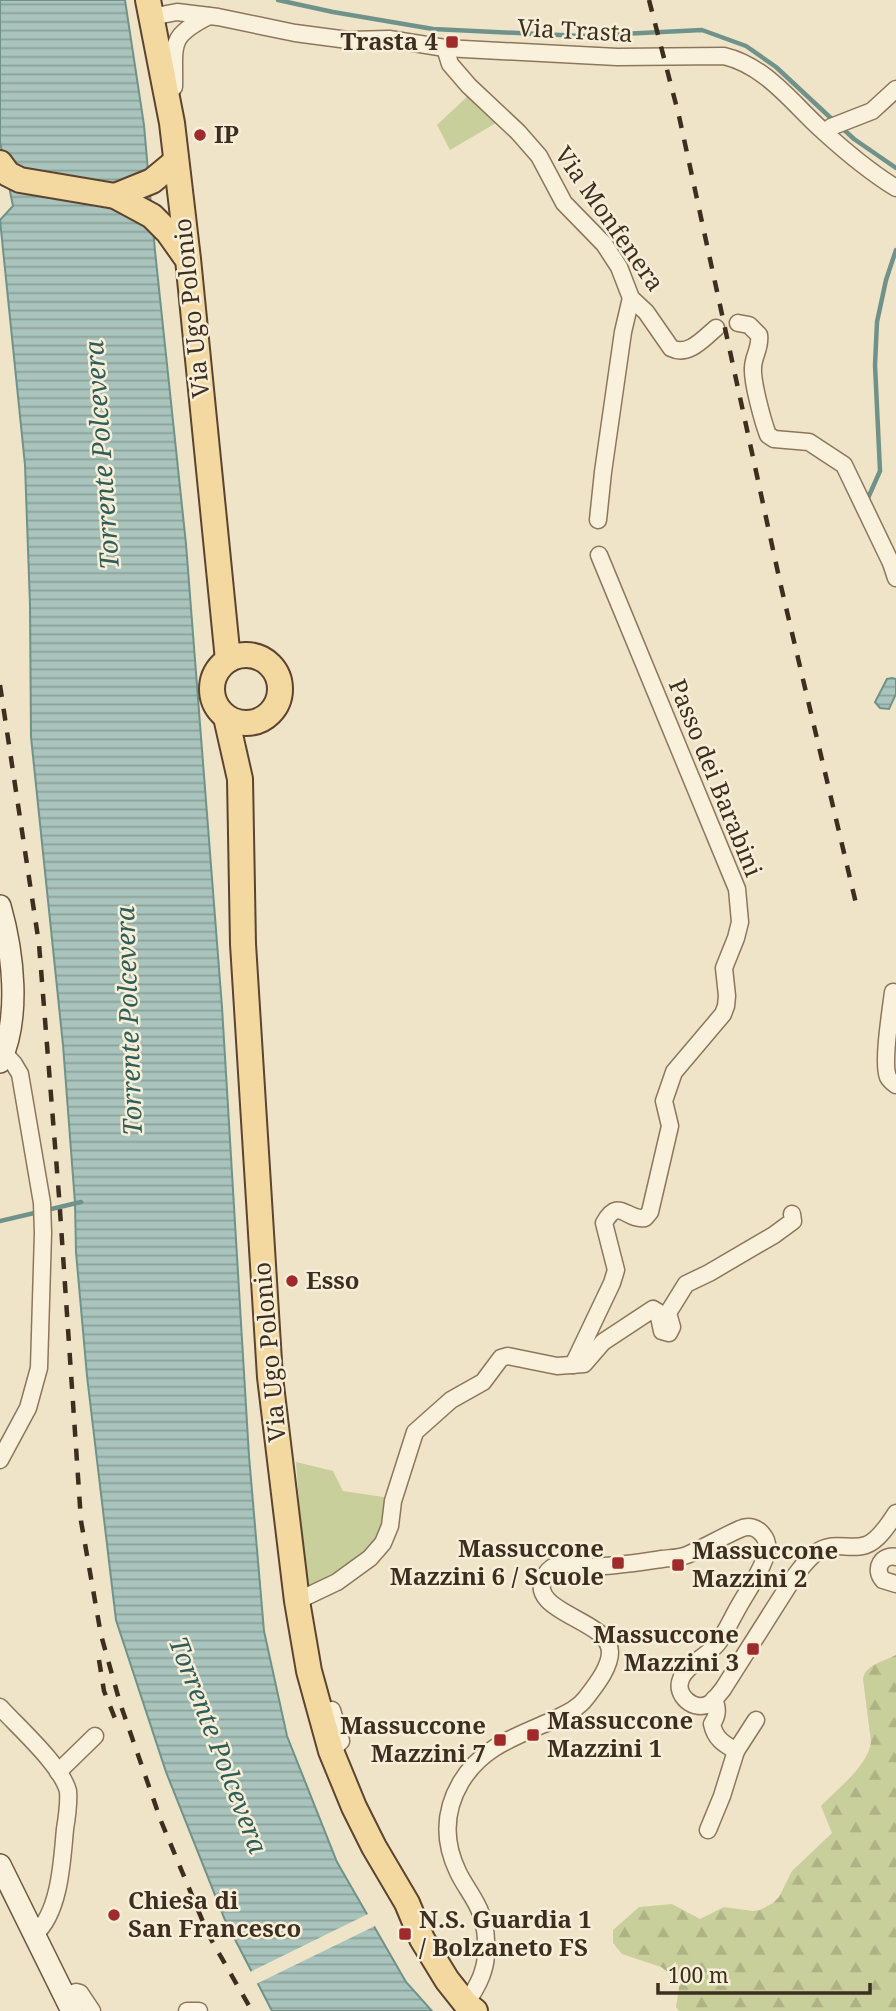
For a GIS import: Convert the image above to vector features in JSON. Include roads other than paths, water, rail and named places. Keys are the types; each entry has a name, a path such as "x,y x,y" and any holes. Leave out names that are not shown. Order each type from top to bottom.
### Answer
{"main road":[{"name":"Via Ugo Polonio","path":"157,6 172,124 171,166 188,259 223,618 239,657"},
{"path":"0,163 8,173 20,180 116,196 152,215 188,259"},
{"path":"116,196 152,181 171,166"},
{"name":"Via Ugo Polonio","path":"240,779 259,720 268,715 279,696 276,674 270,665 260,658 239,657 219,667 212,688 213,699 226,717 240,779 243,944 270,1377 296,1601 310,1677 331,1751 354,1807 407,1903 422,1940 447,1980 470,2007"},
{"path":"226,717 246,723 259,720"},
{"path":"0,906 10,952 12,992 9,1032 2,1058"},
{"path":"0,1865 69,2003"}],"street":[{"name":"Via Trasta","path":"157,6 177,12 215,10 295,33 348,40 380,39 445,48 617,57 724,56 740,60 776,85 872,173 896,188"},
{"path":"172,124 173,57 179,35 215,10"},
{"name":"Via Monfenera","path":"445,48 450,64 469,86 519,132 539,156 564,203 595,234 619,267 631,298 646,312 671,348 683,351 695,346 716,328"},
{"path":"831,127 865,114 880,105 896,89"},
{"path":"598,520 623,332 631,298"},
{"path":"738,323 749,325 760,335 760,344 753,363 753,376 768,435 774,439 809,442 844,465 896,578"},
{"name":"Passo dei Barabini","path":"573,1365 615,1270 604,1223 615,1210 622,1210 639,1219 650,1212 670,1126 664,1101 674,1072 723,1014 726,1006 724,968 736,938 741,914 737,889 599,555"},
{"path":"893,992 887,1070 890,1080 896,1085"},
{"path":"0,1460 28,1408 40,1368 43,1234 42,1203 20,1074 2,1058"},
{"path":"296,1601 337,1582 370,1558 383,1543 415,1432 451,1400 483,1382 501,1358 508,1356 557,1366 584,1364 603,1342 650,1310 658,1312 663,1331 669,1334 672,1327 668,1313 687,1284 774,1235 793,1221 792,1214"},
{"path":"470,2007 484,1970 485,1928 481,1913 457,1871 449,1848 447,1821 452,1799 474,1763 492,1748 571,1711 584,1701 609,1661 607,1642 601,1634 548,1601 542,1584 547,1573 563,1563 588,1566 623,1565 685,1556 744,1527 757,1529 767,1545 761,1566 718,1644 685,1673 680,1681 682,1695 689,1703 699,1706 709,1704 723,1689 794,1577 816,1553 832,1546 867,1545 890,1523 896,1513"},
{"path":"896,1557 884,1558 880,1562 879,1571 883,1580 896,1584"},
{"path":"326,1690 341,1741 331,1751"},
{"path":"714,1699 717,1707 717,1717 712,1724 714,1733 736,1751"},
{"path":"0,1707 58,1772 69,1797 61,1873 47,1920 36,1934"},
{"path":"708,1830 736,1751 756,1720"},
{"path":"58,1772 96,1736"},
{"path":"69,2003 76,1992 80,1993 92,2011"},
{"path":"187,2011 199,2011"}],"water":[{"name":"Torrente Polcevera","path":"0,0 125,0 144,125 186,544 222,1007 249,1456 264,1631 287,1736 337,1862 406,1982 432,2011 272,2011 225,1920 166,1772 116,1620 87,1376 63,1045 31,737 25,465 0,220 13,206 0,142"},
{"path":"887,679 896,679 896,694 889,709 880,708 875,702"}],"waterway":[{"path":"278,0 433,29 581,36 702,30 746,46 776,67 834,121"},
{"path":"841,127 896,168"},
{"path":"868,498 880,471 875,365 877,322 896,250"},
{"path":"0,1221 81,1202"}],"railway":[{"path":"649,0 679,116 780,582 858,912"},
{"path":"0,685 39,944 81,1521 101,1635 120,1703 161,1821 208,1934 252,2011"},
{"path":"99,1660 104,1691 116,1721"}],"place":[{"name":"Trasta 4","path":"452,42"},
{"name":"IP","path":"200,135"},
{"name":"Esso","path":"292,1281"},
{"name":"Massuccone Mazzini 6 / Scuole","path":"618,1563"},
{"name":"Massuccone Mazzini 2","path":"678,1565"},
{"name":"Massuccone Mazzini 3","path":"753,1649"},
{"name":"Massuccone Mazzini 1","path":"533,1735"},
{"name":"Massuccone Mazzini 7","path":"500,1740"},
{"name":"Chiesa di San Francesco","path":"114,1915"},
{"name":"N.S. Guardia 1 / Bolzaneto FS","path":"405,1934"}]}
